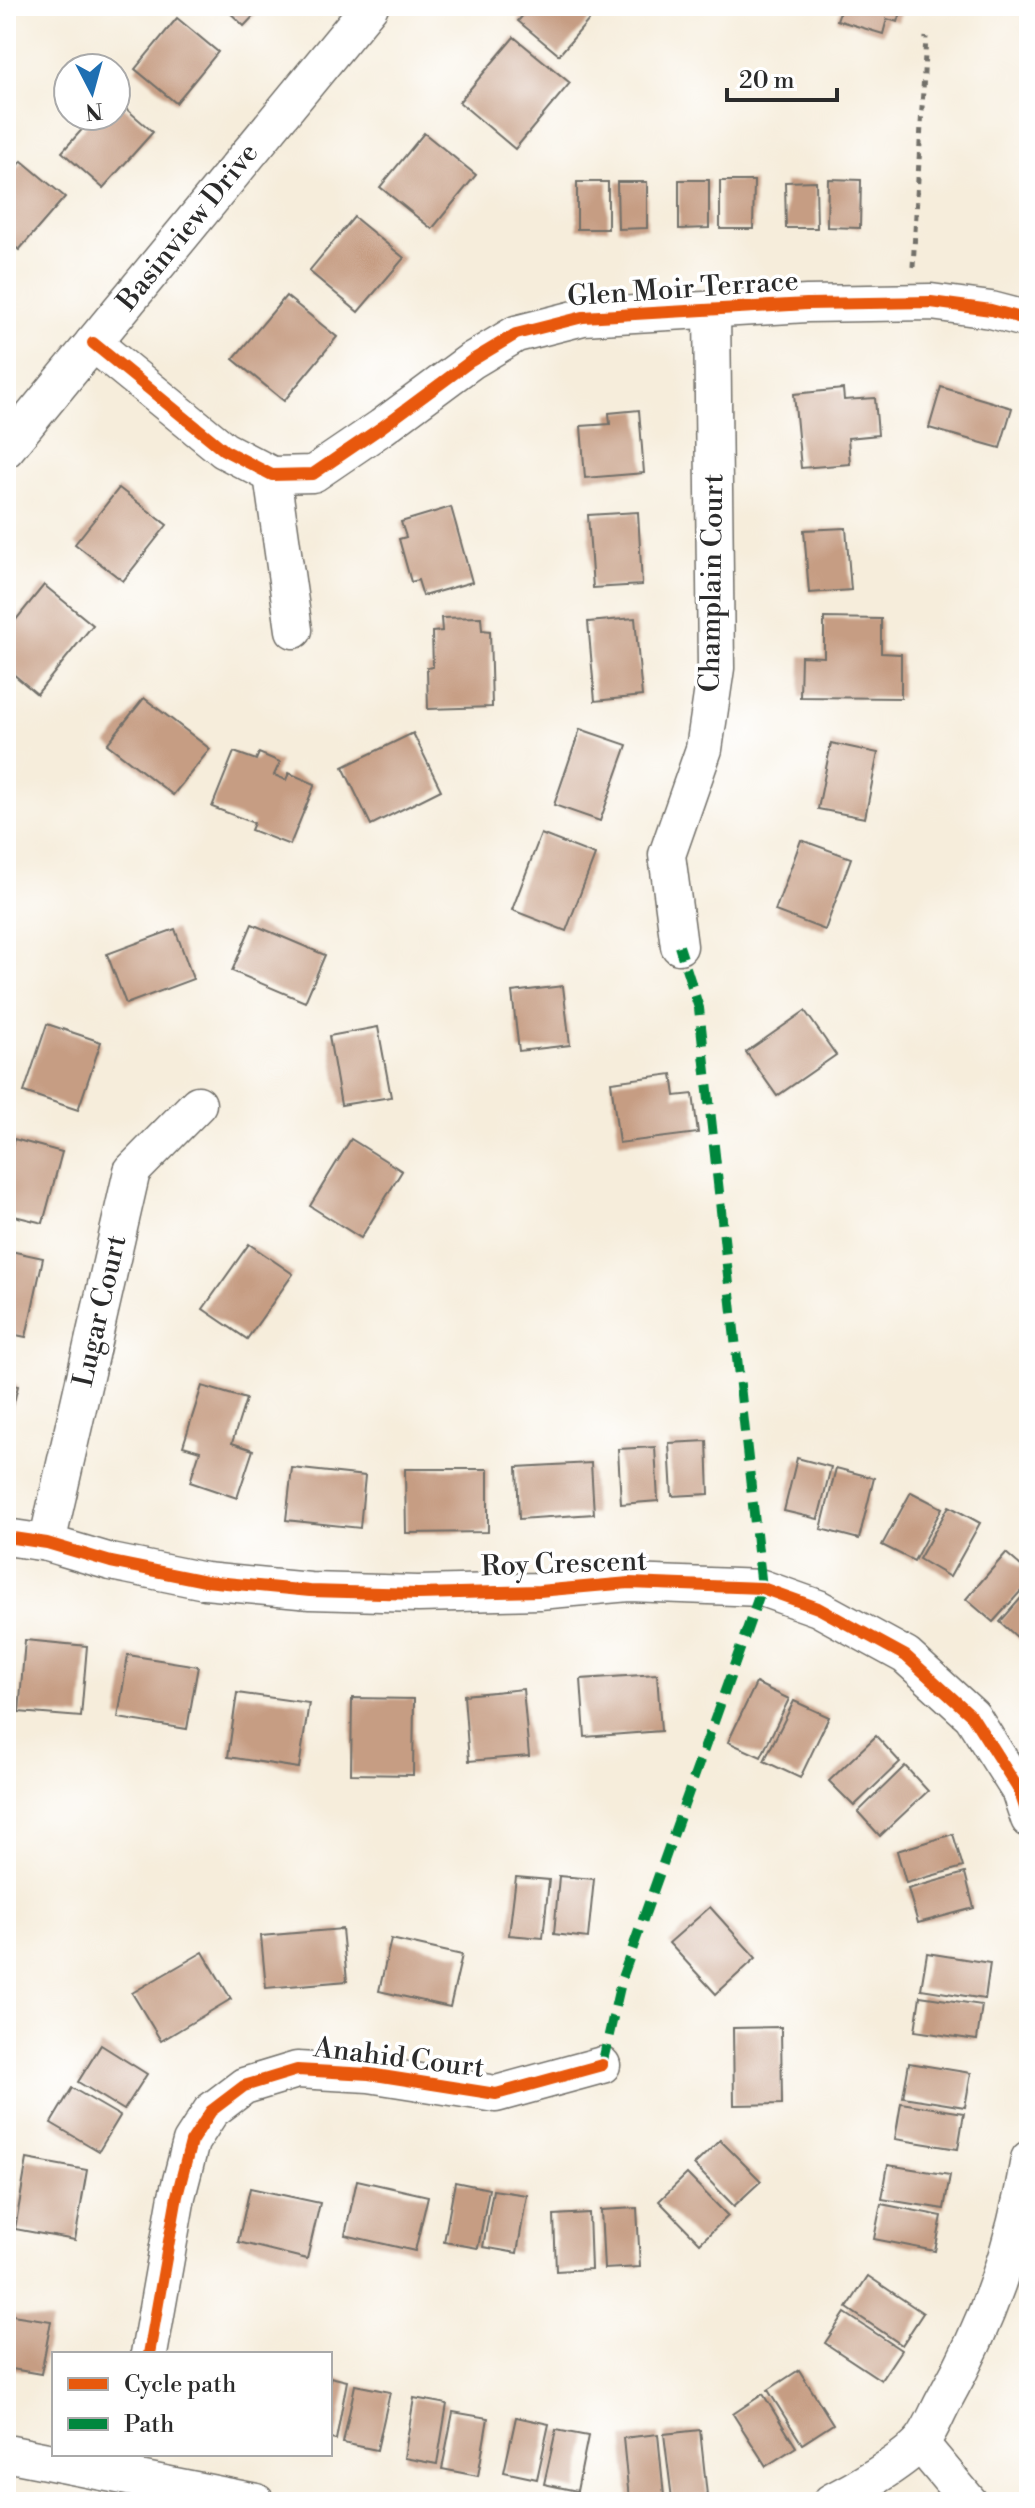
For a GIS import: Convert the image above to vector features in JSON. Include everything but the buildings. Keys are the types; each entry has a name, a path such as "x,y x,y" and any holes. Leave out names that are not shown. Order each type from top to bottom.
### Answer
{"street":[{"name":"Basinview Drive","path":"6,449 370,6"},
{"name":"Glen Moir Terrace","path":"93,343 224,450 272,475 313,474 471,361 516,334 583,317 712,309 931,302 991,310 1029,320"},
{"name":"Champlain Court","path":"679,946 667,855 704,749 716,668 712,309"},
{"path":"272,475 294,630"},
{"name":"Lugar Court","path":"47,1543 132,1171 198,1104"},
{"name":"Roy Crescent","path":"6,1537 47,1543 111,1562 205,1581 310,1591 418,1594 524,1591 629,1583 762,1588 818,1608 906,1656 972,1716 1019,1790 1029,1819"},
{"name":"Anahid Court","path":"149,2352 177,2196 191,2142 211,2111 244,2086 297,2070 369,2074 496,2094 602,2065"},
{"path":"831,2502 857,2488 920,2443 988,2312 1019,2218 1029,2159"},
{"path":"920,2443 969,2502"},
{"path":"6,2453 129,2465 256,2502"}],"path":[{"path":"911,302 926,37"}],"marked path":[{"path":"602,2065 622,1978 762,1588 699,1008 679,946"}],"cycle path":[{"path":"93,343 224,450 272,475 313,474 471,361 516,334 583,317 807,304 931,302 991,310 1029,320"},
{"path":"6,1537 47,1543 111,1562 205,1581 310,1591 418,1594 539,1591 629,1583 762,1588 818,1608 906,1656 972,1716 1019,1790 1029,1819"},
{"path":"149,2352 177,2196 191,2142 211,2111 244,2086 297,2070 369,2074 496,2094 602,2065"}]}
